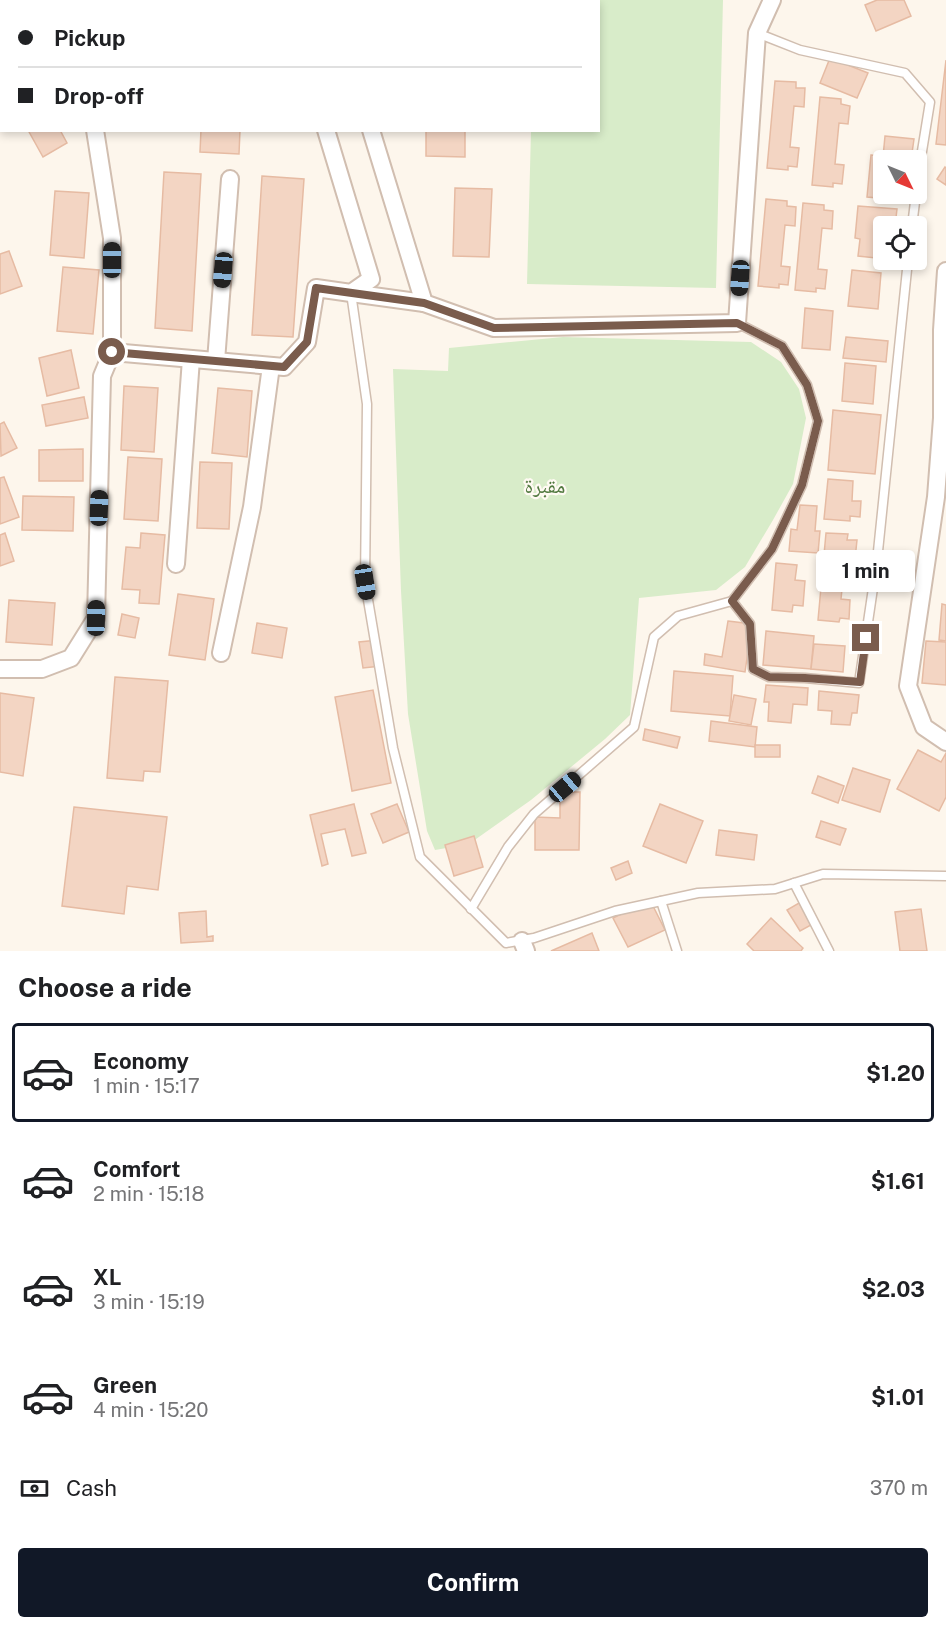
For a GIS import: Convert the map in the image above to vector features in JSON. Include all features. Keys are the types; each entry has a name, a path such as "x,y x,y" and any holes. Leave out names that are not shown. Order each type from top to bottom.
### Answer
{"street":[{"path":"112,352 284,367 307,342 316,288 424,303 494,328 737,323 757,33 772,0"},
{"path":"0,669 42,669 71,658 96,618 102,376 112,352 112,238 95,132"},
{"path":"327,132 371,279 351,293"},
{"path":"372,132 424,303"},
{"path":"216,361 230,179"},
{"path":"946,271 942,330 944,418 936,498 908,686 924,727 946,742"},
{"path":"176,564 191,359"},
{"path":"221,653 252,507 271,366"}],"lane":[{"path":"757,33 800,50 905,73 930,102 922,150"},
{"path":"732,601 750,624 753,669 769,677 860,682 877,561 907,270"},
{"path":"351,293 367,404 365,582 393,748 420,857 471,909 506,943 524,946 534,938 615,911 698,893 775,889 823,874 946,876"},
{"path":"471,909 508,847 534,814 634,727 644,673 654,637 678,616 732,601 772,549 802,485 818,421 807,385 782,346 737,323"},
{"path":"794,883 829,951"},
{"path":"661,901 677,951"}],"green space":[{"path":"600,0 723,0 716,288 527,284 531,132 600,132"},
{"name":"مقبرة","path":"563,337 751,342 781,362 799,389 806,418 793,484 745,567 716,590 639,598 630,715 605,739 531,800 469,844 435,850 427,831 408,714 393,369 448,371 449,348"}],"building":[{"path":"877,0 904,0 911,16 876,31 865,5"},
{"path":"830,58 868,73 857,98 820,83"},
{"path":"946,60 946,145 936,144"},
{"path":"775,81 796,82 796,88 805,88 804,107 794,106 790,147 799,148 797,167 788,166 788,170 767,168"},
{"path":"820,97 841,99 841,104 850,106 848,124 839,123 835,164 844,165 842,184 833,183 833,187 812,185"},
{"path":"29,132 61,132 67,143 43,157"},
{"path":"201,132 240,132 239,154 200,152"},
{"path":"426,132 465,132 465,157 426,156"},
{"path":"885,136 914,139 912,150 884,150"},
{"path":"871,155 873,155 873,198 867,197"},
{"path":"946,168 946,185 937,179"},
{"path":"164,172 201,174 192,331 155,328"},
{"path":"262,176 304,179 293,337 252,335"},
{"path":"455,188 492,189 489,257 453,256"},
{"path":"55,191 89,193 84,258 50,255"},
{"path":"766,199 787,201 787,206 796,207 795,226 785,225 781,266 790,267 788,285 779,284 779,288 758,286"},
{"path":"803,203 824,205 824,210 833,211 832,229 822,228 818,269 827,270 825,289 816,288 816,292 795,290"},
{"path":"858,206 897,209 896,216 873,216 873,258 858,256 860,239 855,238"},
{"path":"9,251 22,286 0,294 0,254"},
{"path":"63,267 99,270 93,334 57,331"},
{"path":"852,270 881,273 878,309 848,306"},
{"path":"805,308 833,311 830,350 802,348"},
{"path":"846,337 888,341 886,362 843,358"},
{"path":"71,350 79,388 47,396 39,358"},
{"path":"845,363 876,366 873,404 842,401"},
{"path":"124,386 158,388 154,452 121,450"},
{"path":"218,388 252,391 247,457 212,453"},
{"path":"84,397 88,418 46,426 42,405"},
{"path":"833,410 881,415 875,474 828,470"},
{"path":"4,422 17,448 1,456 0,424"},
{"path":"83,449 83,481 39,481 39,450"},
{"path":"128,457 162,459 158,521 124,519"},
{"path":"200,462 232,463 229,529 197,528"},
{"path":"4,477 19,517 0,524 0,478"},
{"path":"828,479 853,481 852,501 861,501 860,517 850,516 850,521 824,519"},
{"path":"23,496 74,497 73,531 22,530"},
{"path":"800,505 817,506 815,531 820,531 818,553 789,551 791,529 797,530"},
{"path":"5,533 14,561 0,566 0,535"},
{"path":"141,533 165,535 159,604 139,603 140,590 122,589 126,547 140,548"},
{"path":"826,533 848,534 847,540 857,540 855,559 845,559 841,599 850,600 849,619 840,618 839,622 818,620"},
{"path":"776,563 797,565 795,580 805,581 803,606 793,605 792,612 772,610"},
{"path":"178,594 214,599 205,660 169,655"},
{"path":"9,600 55,603 52,645 6,642"},
{"path":"942,604 946,605 946,641 939,640"},
{"path":"122,614 139,618 135,638 118,635"},
{"path":"728,621 752,624 745,672 704,665 705,654 722,657"},
{"path":"257,623 287,628 282,658 252,653"},
{"path":"766,631 814,636 811,669 763,665"},
{"path":"378,640 381,666 363,668 359,642"},
{"path":"926,641 946,642 946,685 922,683"},
{"path":"814,644 845,646 843,672 811,669"},
{"path":"674,671 733,676 730,716 671,711"},
{"path":"115,677 168,681 160,772 144,771 143,781 107,778"},
{"path":"766,685 808,688 807,705 793,704 791,723 768,721 769,702 764,702"},
{"path":"373,690 391,783 352,791 335,697"},
{"path":"819,691 859,695 857,713 852,713 850,725 831,724 832,711 818,710"},
{"path":"0,693 34,698 23,776 0,772"},
{"path":"734,695 756,699 751,725 729,721"},
{"path":"711,721 757,727 755,747 709,741"},
{"path":"645,729 680,737 677,748 643,740"},
{"path":"755,745 780,745 780,757 755,757"},
{"path":"918,750 941,762 946,753 946,797 939,811 897,789"},
{"path":"853,768 890,780 880,812 842,800"},
{"path":"818,776 844,786 838,803 812,793"},
{"path":"560,792 580,792 579,850 535,850 535,817 560,818"},
{"path":"354,804 366,853 352,856 345,829 321,834 328,864 322,866 310,815"},
{"path":"397,804 409,832 383,843 371,814"},
{"path":"660,804 703,821 686,863 643,846"},
{"path":"74,807 167,817 158,890 127,886 124,914 62,906"},
{"path":"821,821 846,829 840,845 816,837"},
{"path":"719,830 757,835 754,860 716,855"},
{"path":"474,836 483,867 454,876 445,845"},
{"path":"628,861 632,873 616,880 611,868"},
{"path":"650,900 665,930 628,947 613,918"},
{"path":"799,903 811,925 800,931 787,910"},
{"path":"921,909 927,951 900,951 895,912"},
{"path":"206,911 207,937 213,936 213,941 181,943 179,913"},
{"path":"771,918 803,948 801,951 754,951 747,944"},
{"path":"592,933 599,951 551,951"}],"route":[{"path":"112,352 284,367 307,342 316,288 424,303 494,328 737,323 782,346 807,385 818,421 802,485 772,549 732,601 750,624 753,669 769,677 860,682 866,638"}]}
